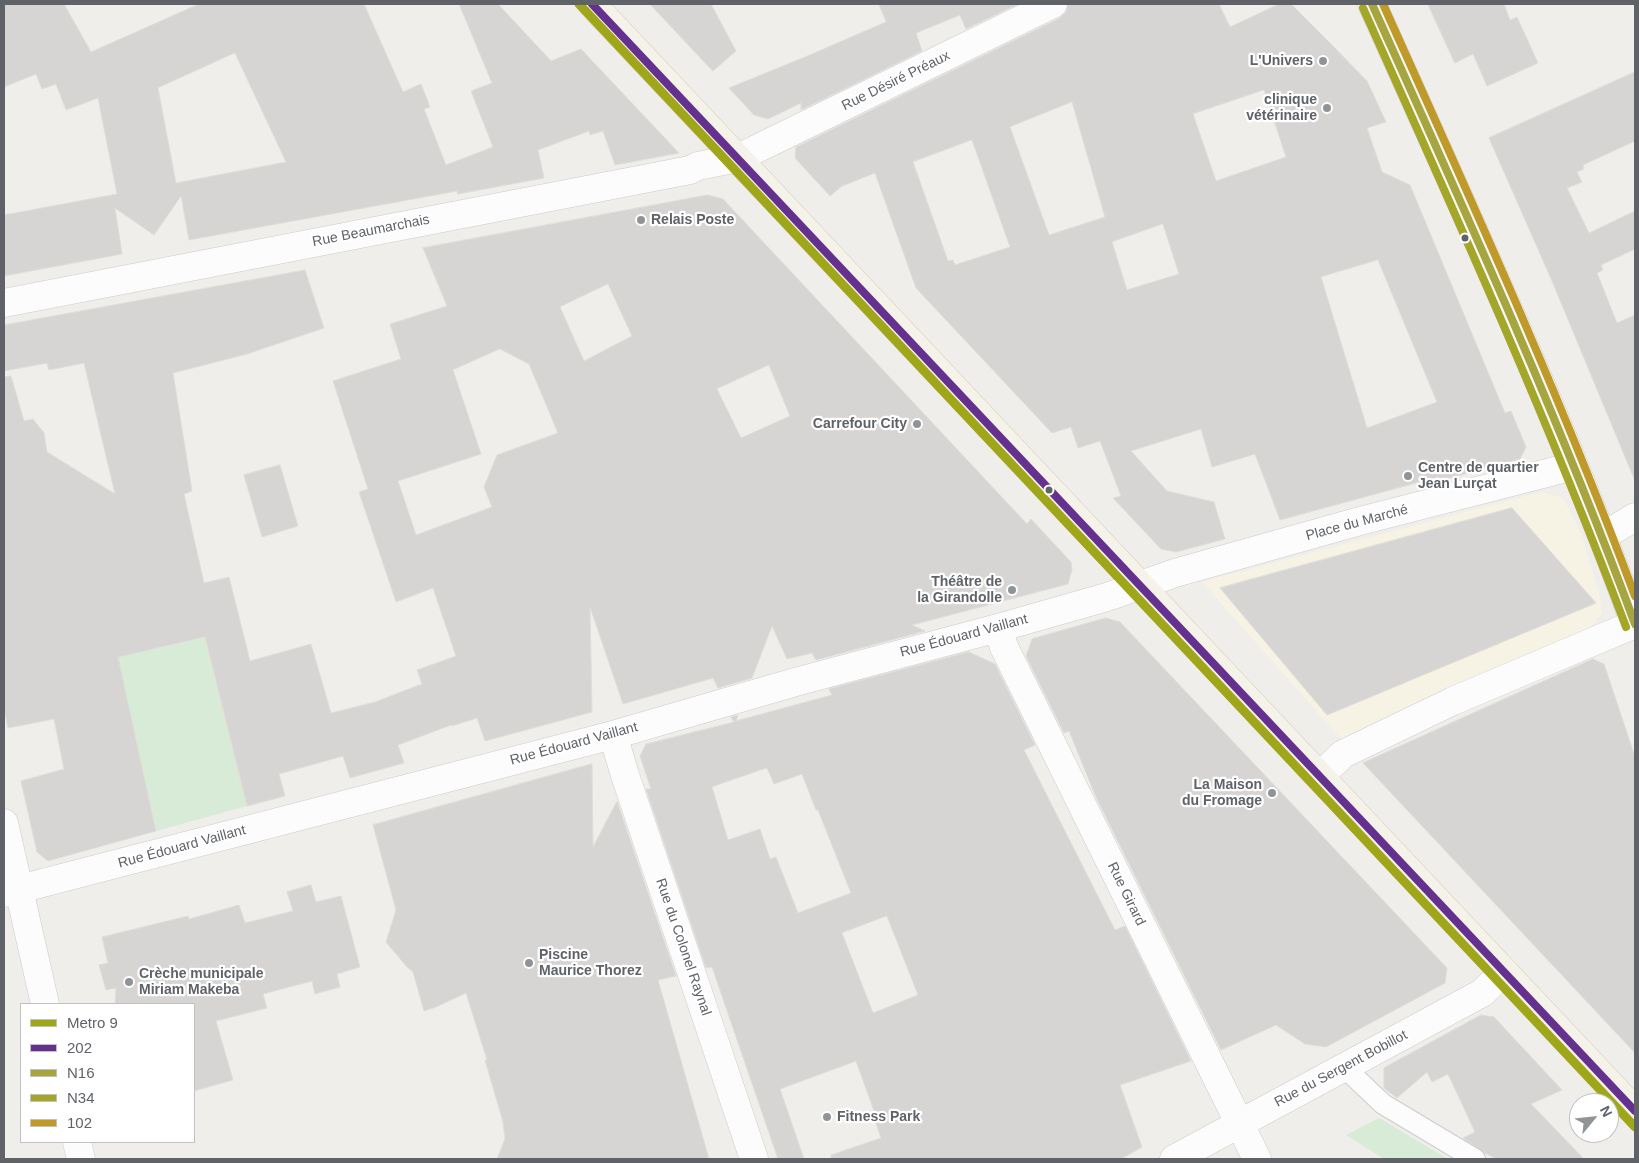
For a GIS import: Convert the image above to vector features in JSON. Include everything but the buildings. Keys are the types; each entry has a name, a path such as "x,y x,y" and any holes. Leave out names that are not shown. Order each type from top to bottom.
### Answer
{"main road":[{"path":"592,4 1142,585 1635,1110"}],"street":[{"name":"Rue Désiré Préaux","path":"738,158 1053,4"},
{"path":"1321,775 1343,754 1453,701 1635,624 1603,536 1543,390 1481,246 1372,4"},
{"name":"Rue Beaumarchais","path":"4,302 680,172 738,158"},
{"name":"Place du Marché","path":"1142,585 1175,573 1360,521 1574,466"},
{"path":"1603,536 1635,517"},
{"name":"Rue Édouard Vaillant","path":"11,891 571,744 613,735 799,681 998,628 1142,585"},
{"name":"Rue Girard","path":"998,628 1004,647 1257,1159"},
{"name":"Rue du Colonel Raynal","path":"613,735 625,776 754,1159"},
{"path":"4,823 11,891 45,1003"},
{"name":"Rue du Sergent Bobillot","path":"1174,1159 1482,993 1504,972"},
{"path":"1344,1067 1383,1104 1475,1159"},
{"path":"77,1143 81,1159"}],"shaded area":[{"path":"1541,492 1563,498 1580,531 1599,593 1602,613 1587,630 1344,742 1202,582"}],"green space":[{"path":"138,594 151,650 205,637 247,806 156,831 105,600"},
{"path":"1379,1118 1448,1159 1384,1159 1346,1135"}],"metro line":[{"name":"9","path":"579,4 1635,1127"}],"transit line":[{"name":"202","path":"592,4 1635,1111"},
{"name":"N16","path":"1372,4 1542,389 1635,624"},
{"name":"102","path":"1383,4 1546,372 1635,596"},
{"name":"N34","path":"1363,8 1532,393 1565,471 1626,627"}],"place":[{"name":"L'Univers","path":"1323,61"},
{"name":"clinique vétérinaire","path":"1327,108"},
{"name":"Relais Poste","path":"641,220"},
{"name":"Carrefour City","path":"917,424"},
{"name":"Centre de quartier Jean Lurçat","path":"1408,476"},
{"name":"Théâtre de la Girandolle","path":"1012,590"},
{"name":"La Maison du Fromage","path":"1272,793"},
{"name":"Piscine Maurice Thorez","path":"529,963"},
{"name":"Crèche municipale Miriam Makeba","path":"129,982"},
{"name":"Fitness Park","path":"827,1117"}]}
